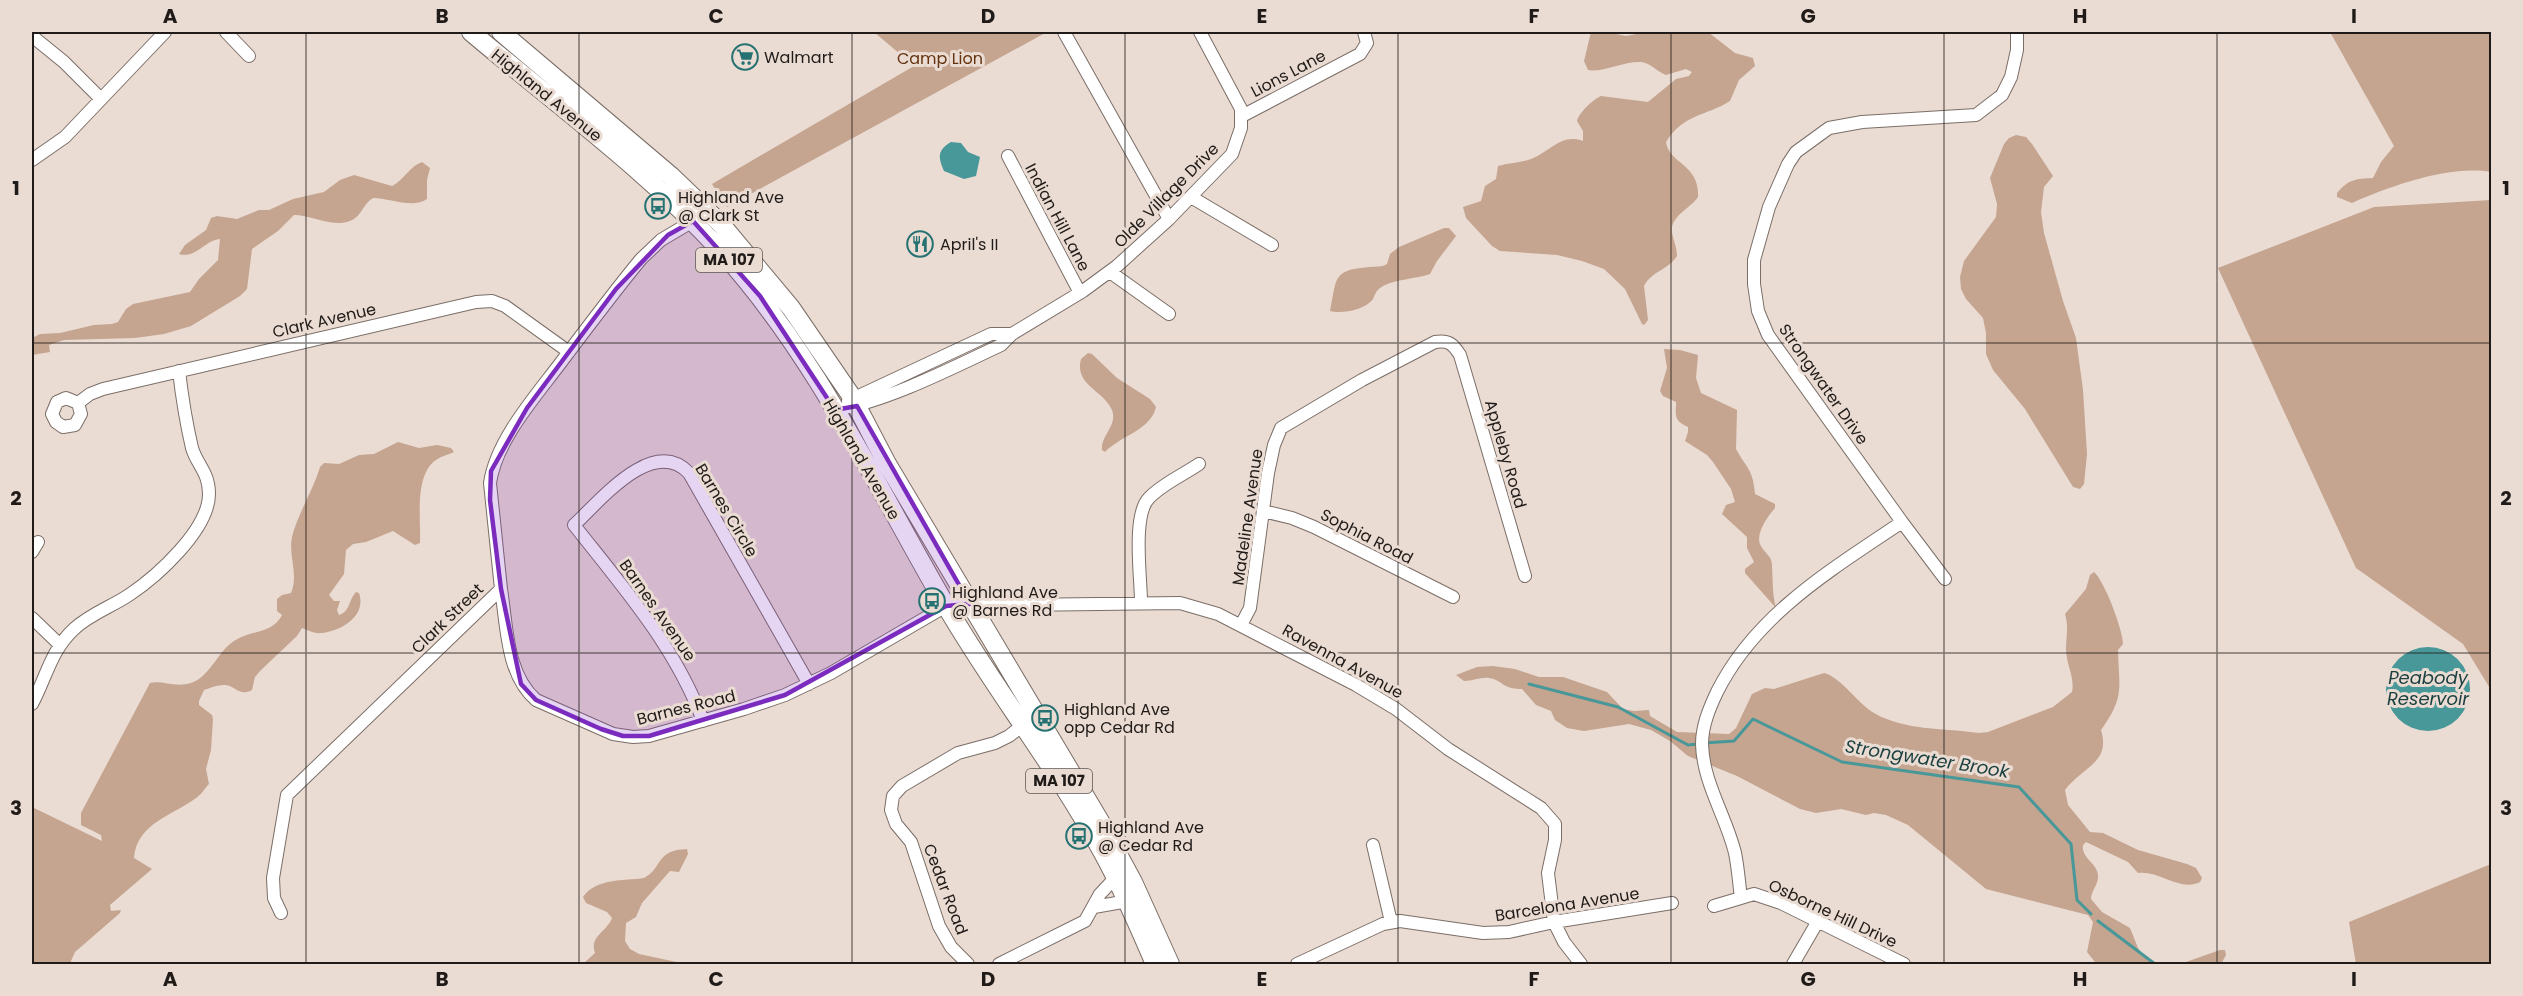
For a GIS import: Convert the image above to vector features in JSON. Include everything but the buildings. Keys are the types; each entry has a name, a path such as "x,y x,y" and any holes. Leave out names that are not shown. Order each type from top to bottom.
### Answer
{"main road":[{"name":"Highland Avenue","path":"471,32 638,170 693,220 760,296 794,344 835,410 946,606 1088,826 1128,901 1155,964"},
{"name":"Highland Avenue","path":"501,32 671,176 720,224 791,308 855,402 886,462 1119,855 1170,964"}],"street":[{"path":"32,160 65,137 165,32"},
{"path":"226,32 249,56"},
{"path":"1064,32 1168,219"},
{"path":"1200,32 1238,102 1242,116"},
{"name":"Lions Lane","path":"1242,116 1359,54 1367,43 1364,32"},
{"name":"Strongwater Drive","path":"1945,579 1768,335 1758,310 1754,284 1754,260 1769,207 1796,152 1829,128 1862,122 1976,115 2002,95 2011,77 2017,50 2017,32"},
{"path":"32,36 64,62 101,99"},
{"name":"Olde Village Drive","path":"835,410 1001,345 1012,334 1110,272 1191,197 1232,154 1241,128 1242,116"},
{"name":"Indian Hill Lane","path":"1008,156 1080,293"},
{"path":"1191,197 1272,245"},
{"name":"Clark Street","path":"281,913 274,898 273,878 286,795 501,589 490,500 491,471 500,452 527,408 616,289 647,252 668,235 693,220"},
{"path":"1110,272 1169,314"},
{"name":"Clark Avenue","path":"78,403 90,394 104,389 485,301 498,302 513,310 569,352"},
{"name":"Madeline Avenue","path":"1241,625 1250,608 1263,511 1277,435 1288,422 1424,346 1444,340 1452,343"},
{"name":"Appleby Road","path":"1452,343 1460,356 1525,576"},
{"path":"32,704 59,644 93,615 143,585 200,526 207,510 209,495 207,479 193,451 182,400 179,371"},
{"name":"Barnes Circle","path":"574,525 630,474 646,464 666,462 685,469 809,684"},
{"path":"1141,602 1140,527 1143,507 1154,494 1199,464"},
{"name":"Sophia Road","path":"1263,511 1292,518 1314,527 1454,597"},
{"path":"1741,898 1735,852 1713,795 1705,765 1702,744 1707,712 1724,678 1776,612 1814,582 1902,522"},
{"name":"Barnes Avenue","path":"574,525 662,639 688,684 703,721"},
{"name":"Barnes Road","path":"501,589 513,666 521,684 536,700 622,736 649,736 768,702 809,684 946,606"},
{"name":"Ravenna Avenue","path":"946,606 1180,603 1241,625 1381,699 1448,749 1550,816 1555,824 1555,840 1548,873 1554,922 1564,942 1581,964"},
{"path":"32,618 59,644"},
{"name":"Cedar Road","path":"968,964 951,947 939,926 911,842 896,824 891,810 893,796 902,786 958,753 995,743 1023,725"},
{"path":"1373,845 1390,922"},
{"path":"999,964 1085,921 1100,894 1116,877"},
{"name":"Osborne Hill Drive","path":"1714,906 1754,894 1781,903 1904,964"},
{"path":"1094,907 1128,901"},
{"name":"Barcelona Avenue","path":"1297,964 1390,922 1400,921 1483,933 1509,932 1554,922 1672,903"},
{"path":"1793,964 1818,921"}],"highlighted area":[{"path":"693,221 760,296 835,410 857,406 970,604 946,606 785,695 649,736 623,736 601,729 536,700 521,684 501,589 490,500 491,471 527,408 616,289 668,235"}],"green space":[{"name":"Camp Lion","path":"874,32 1047,32 727,207 712,184 914,66"},
{"path":"1591,32 1626,36 1647,32 1708,32 1735,53 1753,58 1755,66 1739,80 1730,101 1680,125 1666,142 1668,149 1690,171 1697,186 1698,197 1674,221 1672,226 1677,256 1651,277 1644,286 1648,320 1644,325 1625,289 1604,269 1557,255 1500,251 1492,246 1466,218 1463,207 1481,201 1485,186 1496,179 1498,166 1531,159 1568,139 1583,141 1583,131 1577,121 1583,111 1597,98 1601,96 1648,102 1676,79 1689,76 1692,72 1686,69 1666,75 1641,62 1588,70 1584,61"},
{"path":"2330,32 2491,32 2491,172 2439,174 2384,190 2352,203 2337,197 2337,193 2349,182 2373,178 2381,162 2394,146"},
{"path":"2016,135 2026,137 2053,176 2044,187 2041,212 2044,233 2076,338 2083,390 2087,454 2084,484 2080,489 2073,487 2025,409 1993,370 1986,354 1983,318 1966,299 1961,289 1960,277 1964,261 1996,217 1997,204 1990,178 2004,144"},
{"path":"422,162 430,168 427,180 427,199 408,203 373,198 354,219 340,223 294,215 278,231 252,249 247,289 240,296 191,326 164,334 135,338 64,340 49,345 50,352 32,355 32,338 40,334 112,324 118,322 126,309 133,304 190,292 218,260 220,239 190,254 179,254 185,245 206,230 211,218 217,216 237,219 259,210 269,210 293,199 324,192 340,180 354,175 392,186"},
{"path":"2492,200 2491,690 2463,644 2356,568 2218,268 2374,207"},
{"path":"1449,228 1456,236 1430,274 1385,285 1365,306 1347,311 1330,311 1336,283 1342,274 1357,268 1385,265 1390,254 1399,247"},
{"path":"1664,349 1698,355 1696,378 1701,393 1737,410 1736,449 1751,474 1755,494 1775,504 1775,508 1763,526 1759,542 1772,562 1776,608 1745,573 1745,569 1754,562 1747,548 1747,537 1722,514 1726,505 1735,502 1731,489 1707,455 1685,441 1688,427 1678,419 1676,402 1663,396 1660,391 1667,368"},
{"path":"1088,353 1092,354 1117,378 1150,399 1156,407 1153,415 1142,427 1105,452 1102,450 1102,445 1113,421 1112,410 1082,375 1081,359"},
{"path":"398,442 419,448 437,445 451,448 454,452 436,460 424,476 420,499 420,543 415,545 393,531 366,542 353,544 346,550 344,574 329,595 334,601 340,601 337,610 339,615 345,611 356,592 359,593 359,609 350,621 329,632 313,632 302,628 297,636 260,671 255,677 252,690 248,692 224,685 204,690 199,705 212,715 213,719 211,750 206,769 209,784 198,796 157,822 142,836 134,858 152,869 110,905 111,911 121,910 120,913 75,952 71,964 32,964 34,957 32,958 32,807 102,841 101,835 81,825 81,813 150,683 180,685 198,680 234,641 273,626 282,615 277,611 277,599 291,593 294,579 292,537 320,467 324,463 339,464 359,455 374,454"},
{"path":"2094,572 2108,595 2122,637 2123,644 2118,650 2119,692 2114,709 2101,730 2102,750 2093,764 2065,790 2068,805 2090,832 2103,833 2138,850 2187,864 2196,868 2202,878 2200,882 2185,884 2146,873 2138,873 2128,862 2086,842 2083,845 2084,853 2098,875 2091,899 2102,912 2130,928 2142,954 2154,962 2183,963 2225,950 2226,955 2221,964 2094,964 2095,962 2087,952 2093,922 2088,915 1986,889 1908,825 1886,815 1874,813 1866,815 1841,809 1816,813 1800,809 1737,776 1688,756 1670,741 1651,730 1629,724 1584,731 1567,728 1555,720 1551,711 1536,705 1522,689 1510,688 1489,678 1464,681 1456,675 1477,667 1493,666 1515,669 1539,677 1563,677 1607,692 1623,709 1649,710 1650,716 1677,732 1729,734 1736,728 1752,694 1765,688 1774,689 1824,673 1837,680 1868,709 1886,719 1925,728 1988,732 2053,707 2072,692 2066,655 2065,614 2086,589 2090,575"},
{"path":"687,849 688,854 679,872 670,871 642,903 636,917 626,923 625,941 630,949 639,954 686,964 583,964 595,953 594,942 612,918 607,912 586,903 583,897 595,886 603,883 644,878 664,856 677,850"},
{"path":"2491,864 2491,964 2356,964 2349,922"}],"water":[{"path":"951,142 961,143 968,152 980,157 976,176 964,179 944,171 940,155 943,148"},
{"name":"Peabody Reservoir","path":"2428,647 2444,650 2458,659 2467,673 2470,689 2467,705 2458,719 2444,728 2428,731 2412,728 2398,719 2389,705 2386,689 2389,673 2398,659 2412,650"}],"waterway":[{"name":"Strongwater Brook","path":"1529,684 1618,707 1688,745 1698,744"},
{"name":"Strongwater Brook","path":"1704,743 1734,741 1753,719 1842,762 2019,787 2071,844 2077,900 2091,914"},
{"name":"Strongwater Brook","path":"2098,921 2155,964"}],"place":[{"name":"Walmart","path":"745,57"},
{"name":"Highland Ave @ Clark St","path":"658,206"},
{"name":"April's II","path":"920,244"},
{"name":"Highland Ave @ Barnes Rd","path":"932,601"},
{"name":"Highland Ave opp Cedar Rd","path":"1045,718"},
{"name":"Highland Ave @ Cedar Rd","path":"1079,836"}]}
